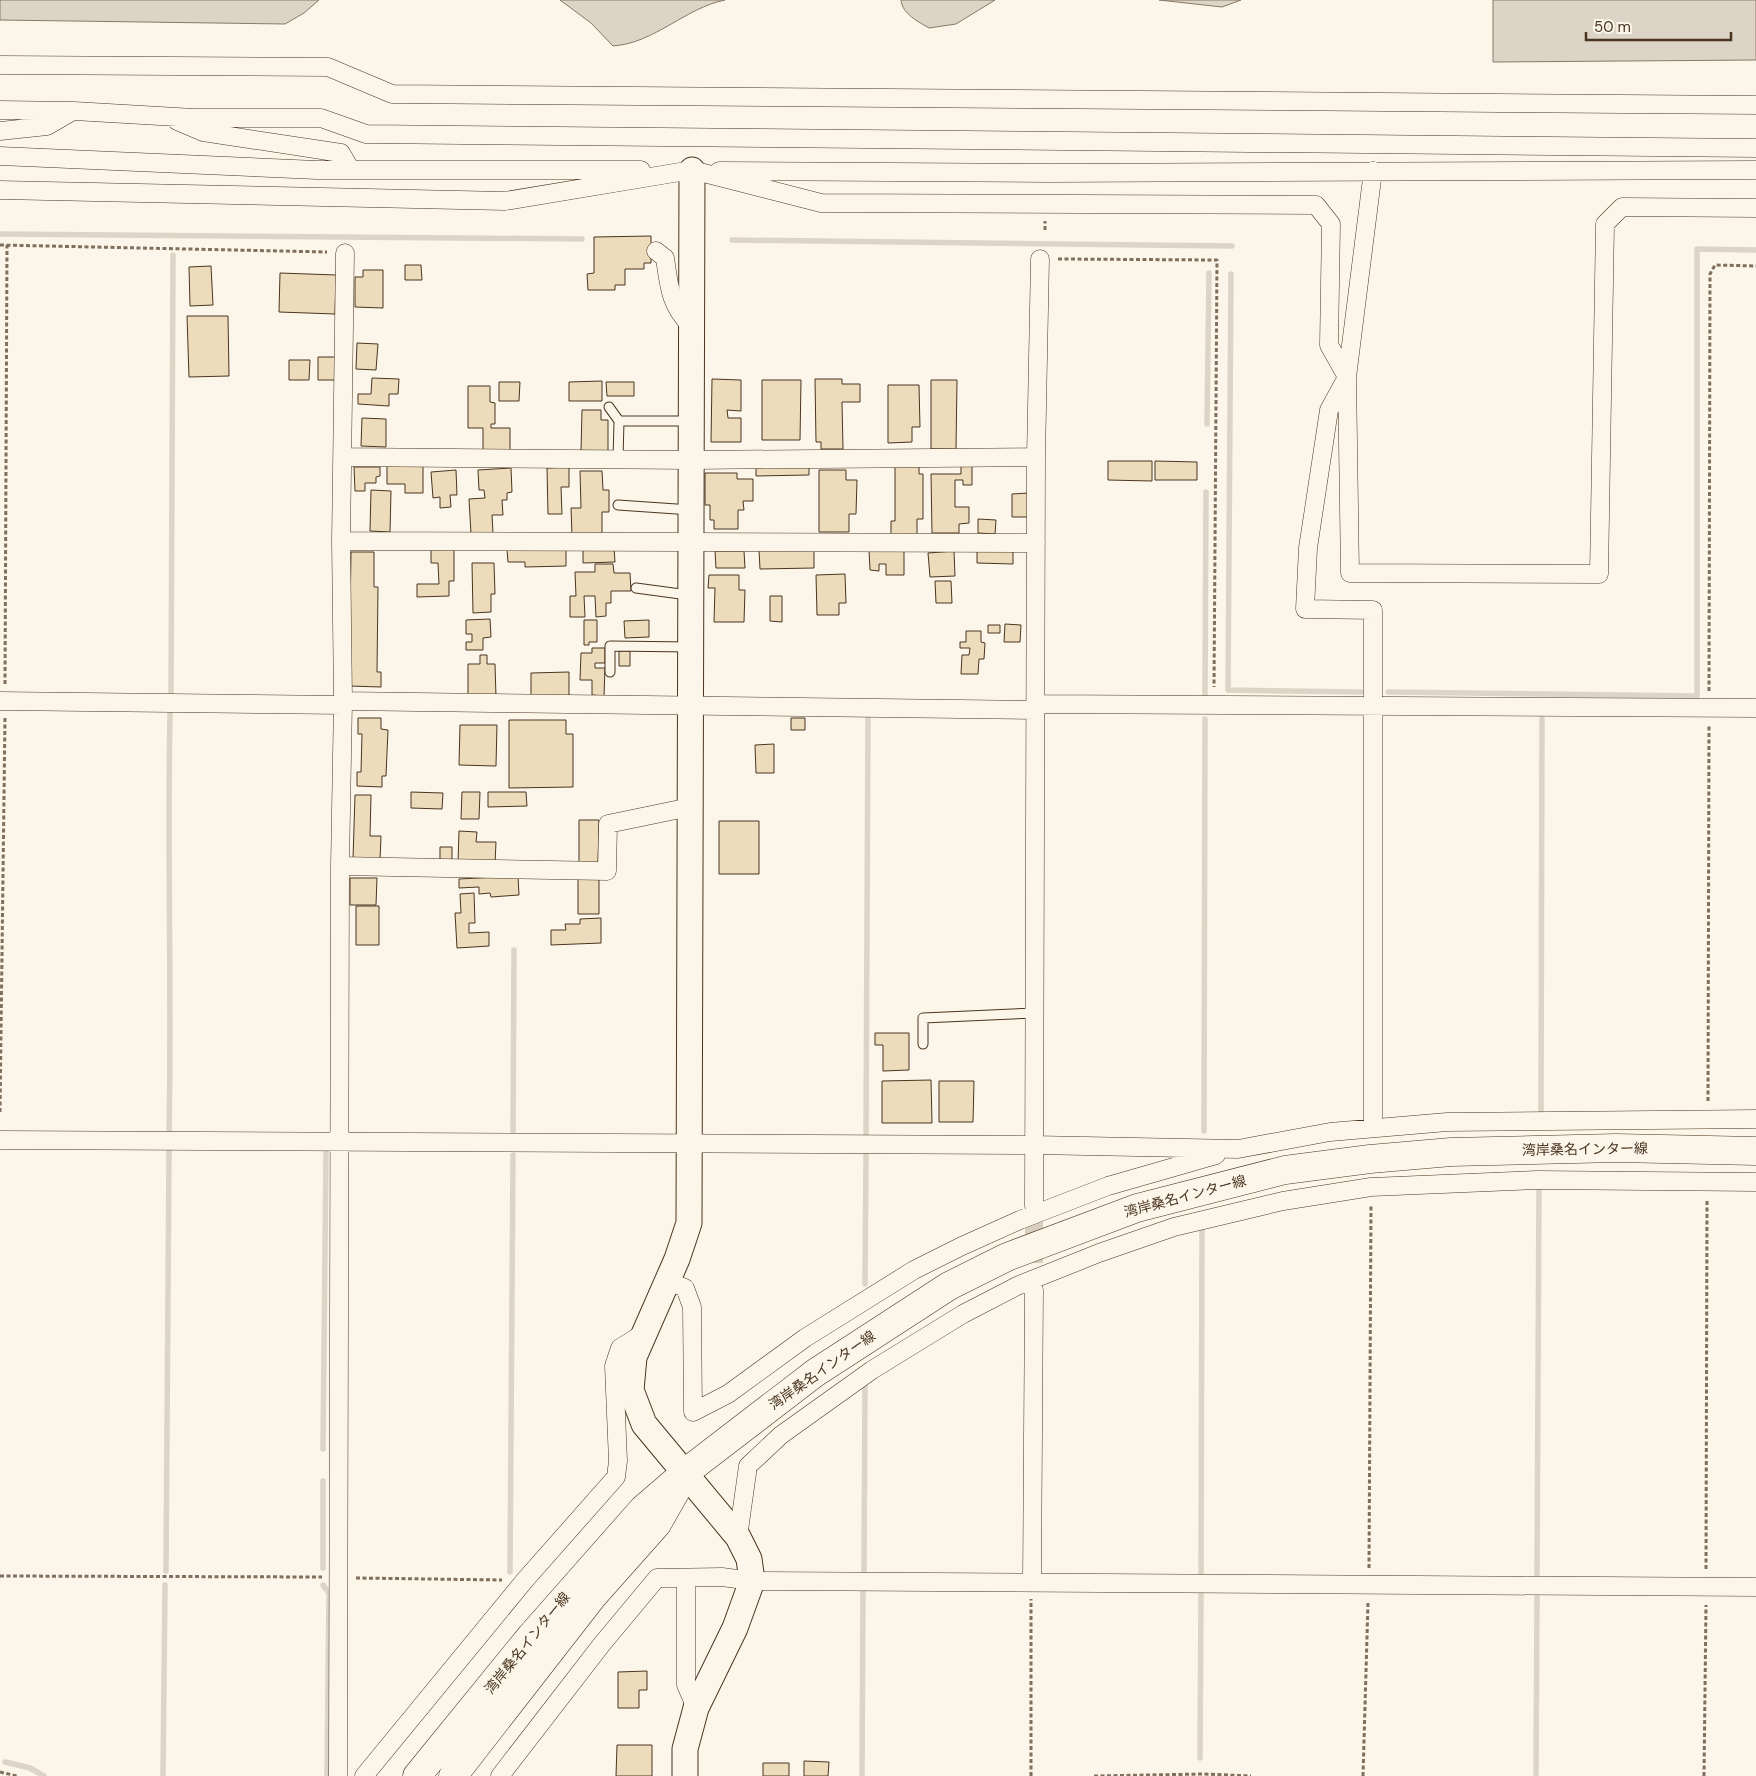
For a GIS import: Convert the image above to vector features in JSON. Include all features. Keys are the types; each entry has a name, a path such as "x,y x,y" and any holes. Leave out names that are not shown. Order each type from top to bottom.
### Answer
{"main road":[{"name":"湾岸桑名インター線","path":"418,1776 531,1636 643,1509 686,1472 815,1373 949,1286 1006,1257 1055,1237 1137,1208 1285,1170 1370,1159 1452,1152 1756,1150"},
{"name":"湾岸桑名インター線","path":"453,1776 593,1596 657,1524 686,1472"}],"street":[{"path":"0,65 328,67 392,94 1756,105"},
{"path":"0,110 74,111 167,117 321,118 366,134 1756,148"},
{"path":"0,131 47,126 74,111"},
{"path":"167,117 203,132 341,153 351,170"},
{"path":"0,156 351,170 1039,173 1756,170"},
{"path":"685,1776 686,1749 696,1708 735,1628 752,1581 749,1559 738,1537 686,1472 644,1424 631,1390 634,1357 668,1281 689,1223 692,170"},
{"path":"0,190 505,202 692,170 821,203 1316,205 1331,224 1329,345 1347,376"},
{"path":"1373,171 1347,376 1350,573 1599,574 1605,224 1622,207 1756,208"},
{"path":"656,251 665,258 670,294 683,317 692,326"},
{"path":"338,1776 341,1144 340,866 343,703 341,541 345,253"},
{"path":"1034,1206 1036,457 1040,259"},
{"path":"1347,376 1329,410 1308,548 1305,609 1373,610 1373,1128"},
{"path":"343,457 691,460 1036,457"},
{"path":"341,541 691,544 1036,543"},
{"path":"3,701 1036,707 1214,705 1756,708"},
{"path":"340,866 607,871 608,824 690,807"},
{"path":"668,1281 685,1288 692,1307 693,1412 728,1394 805,1338 914,1270 1020,1220 1108,1186 1167,1168 1238,1149 1330,1132 1373,1128 1447,1122 1756,1119"},
{"path":"0,1140 341,1144 1034,1146 1238,1149"},
{"path":"738,1537 748,1466 781,1435 804,1417 872,1370 964,1314 1048,1272 1174,1227 1283,1201 1371,1187 1537,1180 1756,1182"},
{"path":"1032,1582 1034,1290"},
{"path":"364,1776 525,1580 616,1477 618,1461 614,1366 620,1348 644,1333"},
{"path":"500,1776 602,1644 657,1578 722,1577 752,1581 1756,1587"},
{"path":"686,1579 686,1685 696,1708"}],"lane":[{"path":"609,406 619,421 618,459"},
{"path":"619,421 691,421"},
{"path":"618,505 691,510"},
{"path":"636,588 691,595"},
{"path":"610,672 610,646 690,646"},
{"path":"923,1044 923,1018 1035,1013"}],"path":[{"path":"0,245 345,253"},
{"path":"0,1112 7,245"},
{"path":"1040,259 1217,260 1214,705"},
{"path":"1708,1119 1710,274 1715,265 1756,266"},
{"path":"1704,1776 1707,1182"},
{"path":"1363,1776 1369,1584 1371,1187"},
{"path":"0,1576 525,1580"},
{"path":"1031,1776 1032,1582"},
{"path":"0,1772 17,1776"},
{"path":"1094,1776 1204,1774 1251,1776"}],"shaded area":[{"path":"0,0 319,0 304,13 285,24 0,20"},
{"path":"560,0 725,0 697,10 643,39 613,46 591,23"},
{"path":"901,0 995,0 956,24 929,28 904,9"},
{"path":"1159,0 1241,0 1222,7"},
{"path":"1493,0 1756,0 1756,60 1493,62"}],"building":[{"path":"651,236 651,263 644,263 644,269 625,269 625,285 615,285 615,290 588,290 587,274 594,273 594,237"},
{"path":"405,265 421,265 422,280 405,280"},
{"path":"211,266 213,305 190,306 189,267"},
{"path":"363,270 383,270 383,308 355,307 355,277 363,277"},
{"path":"280,273 336,275 335,314 279,312"},
{"path":"187,316 228,316 229,376 189,377"},
{"path":"357,343 378,344 376,370 356,369"},
{"path":"318,357 335,357 335,380 318,380"},
{"path":"289,360 310,360 309,380 289,380"},
{"path":"372,378 399,379 398,394 389,394 389,406 358,404 358,394 371,394"},
{"path":"712,379 741,380 741,411 727,410 728,418 741,418 741,442 711,442"},
{"path":"815,379 842,379 842,384 860,384 860,402 842,402 843,449 821,449 821,442 816,442"},
{"path":"762,380 801,380 800,440 762,440"},
{"path":"931,380 957,380 956,449 931,449"},
{"path":"602,381 602,401 569,401 569,382"},
{"path":"499,382 520,382 519,401 499,401"},
{"path":"606,382 634,382 634,396 607,396"},
{"path":"888,385 919,385 920,427 912,427 912,442 888,443"},
{"path":"468,386 490,386 490,402 495,403 495,424 491,424 491,428 510,428 510,453 483,452 483,428 468,428"},
{"path":"582,410 601,410 601,420 608,420 608,452 581,452"},
{"path":"362,418 386,419 386,447 361,446"},
{"path":"1108,461 1152,461 1152,481 1108,480"},
{"path":"1155,461 1197,462 1197,480 1155,480"},
{"path":"756,463 809,463 809,475 756,476"},
{"path":"961,464 972,464 972,485 963,485 963,480 955,480 955,507 969,507 969,523 959,524 959,533 932,533 931,474 961,474"},
{"path":"423,465 423,493 405,493 405,484 387,484 387,466"},
{"path":"895,465 919,465 919,474 923,474 923,519 917,519 917,535 891,535 891,521 895,521"},
{"path":"354,467 380,467 380,476 376,477 376,483 365,483 365,491 355,491"},
{"path":"569,467 569,487 561,487 562,514 548,514 547,468"},
{"path":"511,468 512,492 507,493 507,500 502,500 503,515 492,515 493,533 471,534 469,499 485,498 484,490 479,490 478,470"},
{"path":"456,470 457,495 450,495 451,507 440,508 440,497 433,498 431,472"},
{"path":"819,470 846,470 846,480 857,480 856,514 849,514 849,532 819,532"},
{"path":"580,471 602,471 603,490 609,490 609,512 602,512 602,535 572,536 571,508 581,508"},
{"path":"705,473 737,473 737,479 753,479 753,501 743,501 744,510 738,510 738,529 714,529 714,520 710,520 710,505 705,505"},
{"path":"371,490 391,491 390,532 370,531"},
{"path":"1029,493 1030,517 1012,517 1012,494"},
{"path":"978,519 996,520 995,534 978,533"},
{"path":"977,547 1013,547 1013,564 977,563"},
{"path":"566,548 566,566 525,567 525,562 508,562 507,550"},
{"path":"614,548 615,562 583,563 583,549"},
{"path":"454,549 454,581 449,581 449,596 417,597 417,584 439,584 438,563 431,563 431,550"},
{"path":"904,549 904,575 886,575 886,564 879,564 879,571 870,570 869,550"},
{"path":"759,550 814,550 814,568 760,569"},
{"path":"715,551 744,551 745,568 716,568"},
{"path":"954,551 955,576 930,577 928,553"},
{"path":"351,552 374,552 374,587 378,587 377,672 381,672 381,687 349,686"},
{"path":"472,563 494,563 495,594 491,594 491,612 473,613"},
{"path":"595,564 613,564 614,573 630,573 631,591 611,591 611,603 606,603 606,616 596,617 595,596 584,596 585,617 570,617 570,596 576,596 575,572 595,572"},
{"path":"845,574 846,603 839,603 839,615 817,615 816,575"},
{"path":"709,575 739,575 739,590 745,590 744,622 714,622 715,588 708,588"},
{"path":"935,581 951,581 952,603 936,603"},
{"path":"770,596 782,596 782,622 770,621"},
{"path":"490,619 491,637 483,638 483,650 466,650 466,642 472,642 472,634 466,634 466,620"},
{"path":"584,620 597,620 597,642 589,642 589,645 584,645"},
{"path":"649,620 649,637 625,638 624,621"},
{"path":"1005,624 1021,625 1020,642 1004,642"},
{"path":"988,625 1000,625 1000,633 988,633"},
{"path":"966,631 981,631 981,642 985,643 984,659 979,659 978,674 961,674 962,655 969,655 970,648 960,648 960,642 966,642"},
{"path":"592,648 605,648 605,663 595,663 595,668 605,668 604,696 592,695 592,680 580,680 581,653 592,653"},
{"path":"619,651 630,651 630,666 619,666"},
{"path":"480,655 487,655 487,664 495,664 496,697 468,697 468,664 480,664"},
{"path":"569,672 569,696 531,696 531,673"},
{"path":"358,718 381,718 381,729 388,730 386,776 382,776 382,787 357,786 357,772 361,772 362,734 358,734"},
{"path":"791,718 805,718 805,730 791,730"},
{"path":"509,720 566,720 566,734 573,734 573,787 509,788"},
{"path":"460,725 497,725 496,766 459,765"},
{"path":"774,744 774,773 756,773 755,745"},
{"path":"411,792 443,793 442,809 411,808"},
{"path":"462,792 480,792 479,819 461,819"},
{"path":"488,792 526,792 527,806 488,807"},
{"path":"355,795 371,795 370,836 381,836 380,860 353,859"},
{"path":"579,820 599,820 598,864 579,863"},
{"path":"719,821 759,821 759,874 719,874"},
{"path":"459,831 477,832 476,842 496,842 495,864 458,863"},
{"path":"440,847 452,847 452,864 440,863"},
{"path":"518,876 519,895 491,897 490,893 479,894 479,887 459,888 459,879"},
{"path":"350,878 377,878 376,905 350,905"},
{"path":"578,879 599,879 599,914 578,914"},
{"path":"474,893 475,923 469,923 469,933 489,932 489,946 457,948 455,913 461,913 460,894"},
{"path":"356,906 379,906 379,945 356,945"},
{"path":"601,918 601,943 551,945 551,930 566,930 565,924 580,924 580,919"},
{"path":"875,1033 909,1033 909,1070 883,1071 883,1045 875,1045"},
{"path":"931,1080 932,1123 882,1123 882,1081"},
{"path":"939,1081 974,1081 973,1122 939,1122"},
{"path":"647,1671 647,1690 639,1690 639,1708 618,1708 618,1672"},
{"path":"617,1745 652,1745 652,1776 616,1776"},
{"path":"804,1761 829,1762 828,1776 804,1776"},
{"path":"763,1763 789,1763 789,1776 763,1776"}],"waterway":[{"path":"0,234 582,239"},
{"path":"732,240 1232,246"},
{"path":"1388,692 1697,696 1697,249 1756,250"},
{"path":"171,696 173,255"},
{"path":"1207,424 1209,273"},
{"path":"1231,274 1228,690 1361,692"},
{"path":"1205,695 1206,492"},
{"path":"169,1133 170,714"},
{"path":"866,1137 868,714"},
{"path":"1204,1131 1205,719"},
{"path":"1541,1112 1542,719"},
{"path":"513,1134 514,950"},
{"path":"166,1571 169,1152"},
{"path":"323,1449 326,1152"},
{"path":"510,1572 513,1155"},
{"path":"865,1284 866,1156"},
{"path":"1537,1574 1539,1187"},
{"path":"1201,1573 1202,1228"},
{"path":"864,1571 865,1386"},
{"path":"323,1481 323,1568"},
{"path":"163,1776 165,1585"},
{"path":"323,1585 329,1593 327,1776"},
{"path":"862,1776 863,1592"},
{"path":"1200,1758 1201,1594"},
{"path":"1536,1774 1537,1597"},
{"path":"5,1762 30,1768 44,1776"}],"tunnel":[{"path":"1034,1206 1034,1290"}]}
